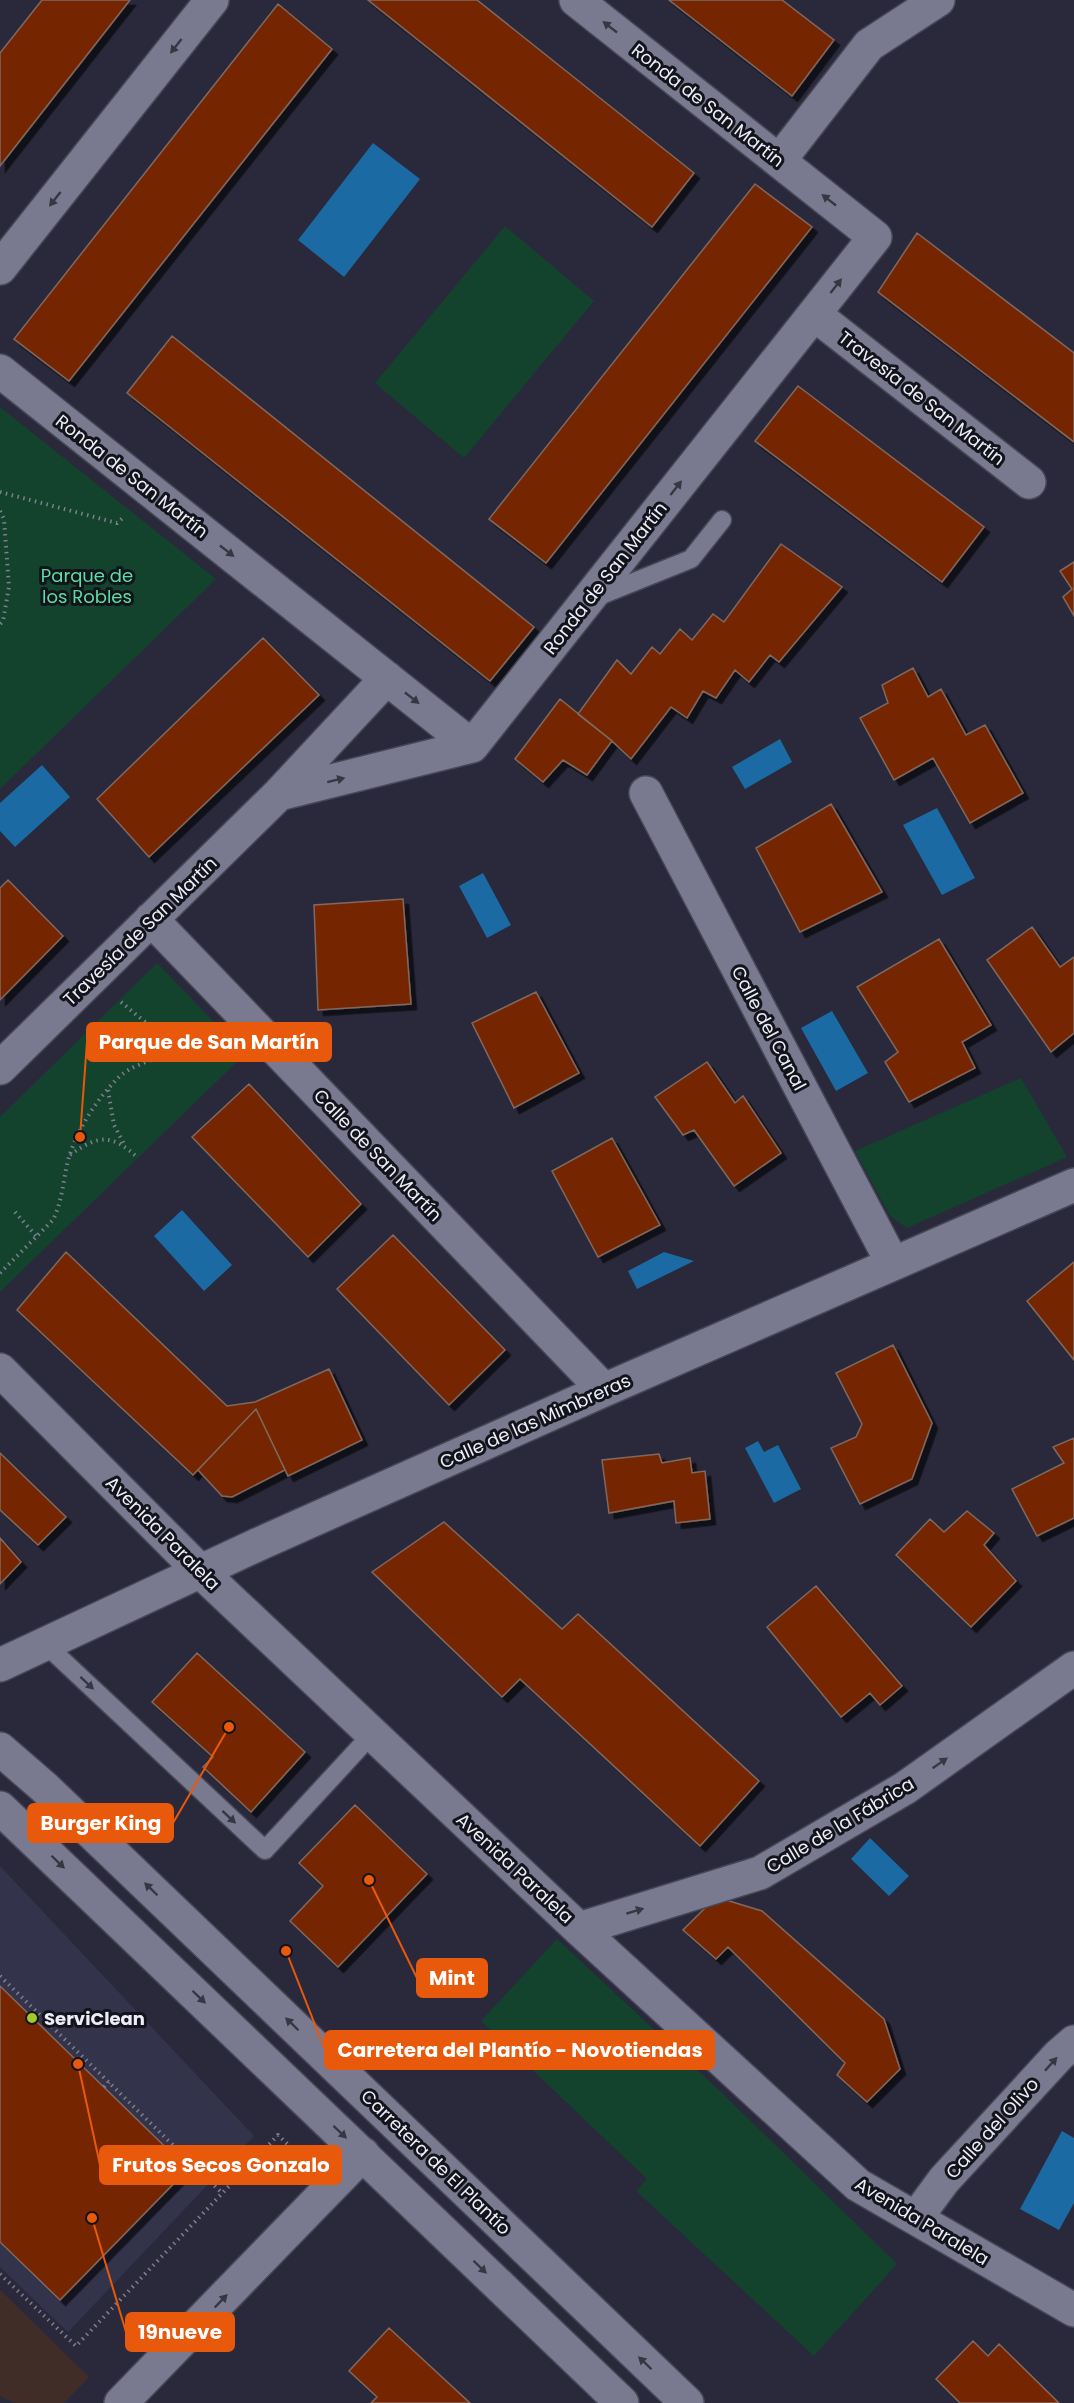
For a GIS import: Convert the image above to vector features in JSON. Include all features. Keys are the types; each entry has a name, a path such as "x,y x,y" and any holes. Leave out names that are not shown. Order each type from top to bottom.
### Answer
{"street":[{"path":"0,268 212,0"},
{"name":"Ronda de San Martín","path":"0,371 472,746 874,237 576,0"},
{"path":"779,161 868,45 938,0"},
{"name":"Travesía de San Martín","path":"814,314 1029,482"},
{"name":"Travesía de San Martín","path":"0,1068 279,794 387,678"},
{"path":"279,794 472,746"},
{"name":"Calle del Canal","path":"646,793 893,1264"},
{"name":"Calle de San Martín","path":"152,919 604,1390"},
{"name":"Calle de las Mimbreras","path":"0,1665 182,1578 201,1572 604,1390 1074,1185"},
{"name":"Avenida Paralela","path":"0,1370 201,1572 579,1929 858,2185 1074,2310"},
{"name":"Calle de la Fábrica","path":"579,1929 760,1873 905,1788 1074,1668"},
{"name":"Carretera de El Plantío","path":"0,1749 70,1812 687,2403"},
{"path":"0,1808 622,2403"},
{"name":"Calle del Olivo","path":"916,2218 944,2180 1059,2055 1074,2042"},
{"path":"121,2403 363,2154"}],"lane":[{"path":"587,601 691,559 722,520"},
{"path":"45,1643 265,1850 360,1747"}],"path":[{"path":"0,492 117,524 152,492"},
{"path":"0,511 4,519 9,587 3,621 0,624"},
{"path":"92,978 174,1046"},
{"path":"0,1272 53,1220 58,1209 70,1155 96,1104 108,1090 132,1066 168,1053 174,1046 239,1011"},
{"path":"108,1090 114,1125 126,1147"},
{"path":"70,1155 92,1142 105,1138 116,1140 138,1158"},
{"path":"15,1212 37,1237"},
{"path":"0,1976 222,2193"},
{"path":"104,2087 109,2082"},
{"path":"0,2274 76,2346 278,2135 332,2188"}],"shaded area":[{"path":"0,1866 254,2136 68,2332 0,2267"},
{"path":"0,2290 89,2377 64,2403 14,2403 0,2396"}],"green space":[{"path":"505,226 594,301 464,458 375,383"},
{"name":"Parque de los Robles","path":"0,407 216,579 0,789"},
{"path":"157,963 245,1054 0,1292 0,1117"},
{"path":"1021,1078 1067,1157 907,1228 890,1216 855,1151"},
{"path":"557,1939 724,2095 897,2264 814,2356 636,2191 647,2179 481,2021"}],"water":[{"path":"373,143 420,179 344,277 298,240"},
{"path":"780,739 792,762 745,789 732,767"},
{"path":"42,765 70,797 15,847 0,831 0,803"},
{"path":"937,808 975,878 942,895 903,825"},
{"path":"483,873 511,925 487,938 459,886"},
{"path":"832,1011 868,1073 836,1091 801,1028"},
{"path":"182,1210 232,1265 204,1291 154,1236"},
{"path":"664,1252 694,1261 637,1289 628,1271"},
{"path":"758,1441 764,1452 778,1445 801,1489 774,1503 745,1448"},
{"path":"870,1838 909,1876 889,1896 851,1859"},
{"path":"1062,2131 1074,2138 1074,2203 1059,2230 1020,2209"}],"building":[{"path":"42,0 130,0 0,166 0,53"},
{"path":"368,0 477,0 694,173 652,227"},
{"path":"669,0 782,0 834,40 792,96"},
{"path":"278,4 332,49 69,381 14,339"},
{"path":"755,184 812,227 546,563 489,519"},
{"path":"917,233 1074,353 1074,442 878,292"},
{"path":"172,336 534,627 490,681 127,393"},
{"path":"798,386 984,527 942,582 755,441"},
{"path":"781,544 842,587 779,662 770,655 749,682 735,670 716,698 703,691 687,718 671,707 631,759 578,714 617,660 631,674 652,647 660,654 680,629 692,640 713,614 724,622"},
{"path":"1074,562 1074,616 1063,597 1072,589 1060,571"},
{"path":"263,638 319,695 149,857 97,799"},
{"path":"913,668 928,697 941,689 966,735 985,725 1023,793 970,823 933,758 894,780 860,718 888,703 882,685"},
{"path":"560,699 612,741 587,775 563,760 543,782 515,759"},
{"path":"831,804 882,892 800,932 756,848"},
{"path":"8,880 63,936 0,1000 0,888"},
{"path":"403,899 411,1004 318,1010 314,905"},
{"path":"1032,927 1060,967 1074,957 1074,1033 1051,1052 987,960"},
{"path":"939,939 991,1025 962,1042 975,1068 909,1102 885,1062 898,1052 857,987"},
{"path":"536,992 579,1073 514,1108 472,1023"},
{"path":"707,1062 735,1103 743,1096 781,1153 734,1186 694,1130 683,1135 655,1097"},
{"path":"249,1084 361,1204 308,1257 192,1137"},
{"path":"612,1138 660,1225 598,1257 552,1171"},
{"path":"393,1235 505,1350 449,1405 337,1289"},
{"path":"66,1252 227,1406 255,1402 329,1369 362,1440 288,1476 256,1409 193,1475 17,1310"},
{"path":"1074,1262 1074,1360 1027,1301"},
{"path":"893,1345 932,1423 912,1479 860,1504 831,1448 856,1437 862,1424 836,1373"},
{"path":"256,1409 285,1470 232,1497 222,1496 198,1470"},
{"path":"1074,1438 1074,1518 1037,1536 1012,1489 1064,1463 1053,1447"},
{"path":"0,1453 66,1517 38,1545 0,1510"},
{"path":"659,1454 662,1463 690,1458 692,1473 705,1471 710,1519 676,1523 674,1501 609,1513 602,1460"},
{"path":"967,1511 994,1533 984,1545 1016,1581 971,1627 896,1555 930,1519 944,1532"},
{"path":"444,1522 562,1629 578,1614 759,1781 700,1846 520,1679 502,1697 372,1572"},
{"path":"0,1538 21,1562 0,1584"},
{"path":"816,1586 902,1686 880,1705 870,1693 841,1717 767,1627"},
{"path":"197,1653 305,1752 251,1812 203,1767 213,1757 152,1702"},
{"path":"355,1805 427,1874 338,1967 290,1921 323,1886 299,1863"},
{"path":"716,1897 762,1911 884,2019 900,2069 867,2102 837,2075 845,2063 728,1947 716,1959 683,1930"},
{"path":"0,1986 188,2169 60,2300 0,2242"},
{"path":"389,2328 470,2403 371,2403 377,2397 349,2371"},
{"path":"973,2341 988,2356 999,2344 1059,2403 960,2403 936,2379"}],"place":[{"name":"Parque de San Martín","path":"80,1137"},
{"name":"Burger King","path":"229,1727"},
{"name":"Mint","path":"369,1880"},
{"name":"Carretera del Plantío - Novotiendas","path":"286,1951"},
{"name":"ServiClean","path":"32,2018"},
{"name":"Frutos Secos Gonzalo","path":"78,2064"},
{"name":"19nueve","path":"92,2218"}]}
